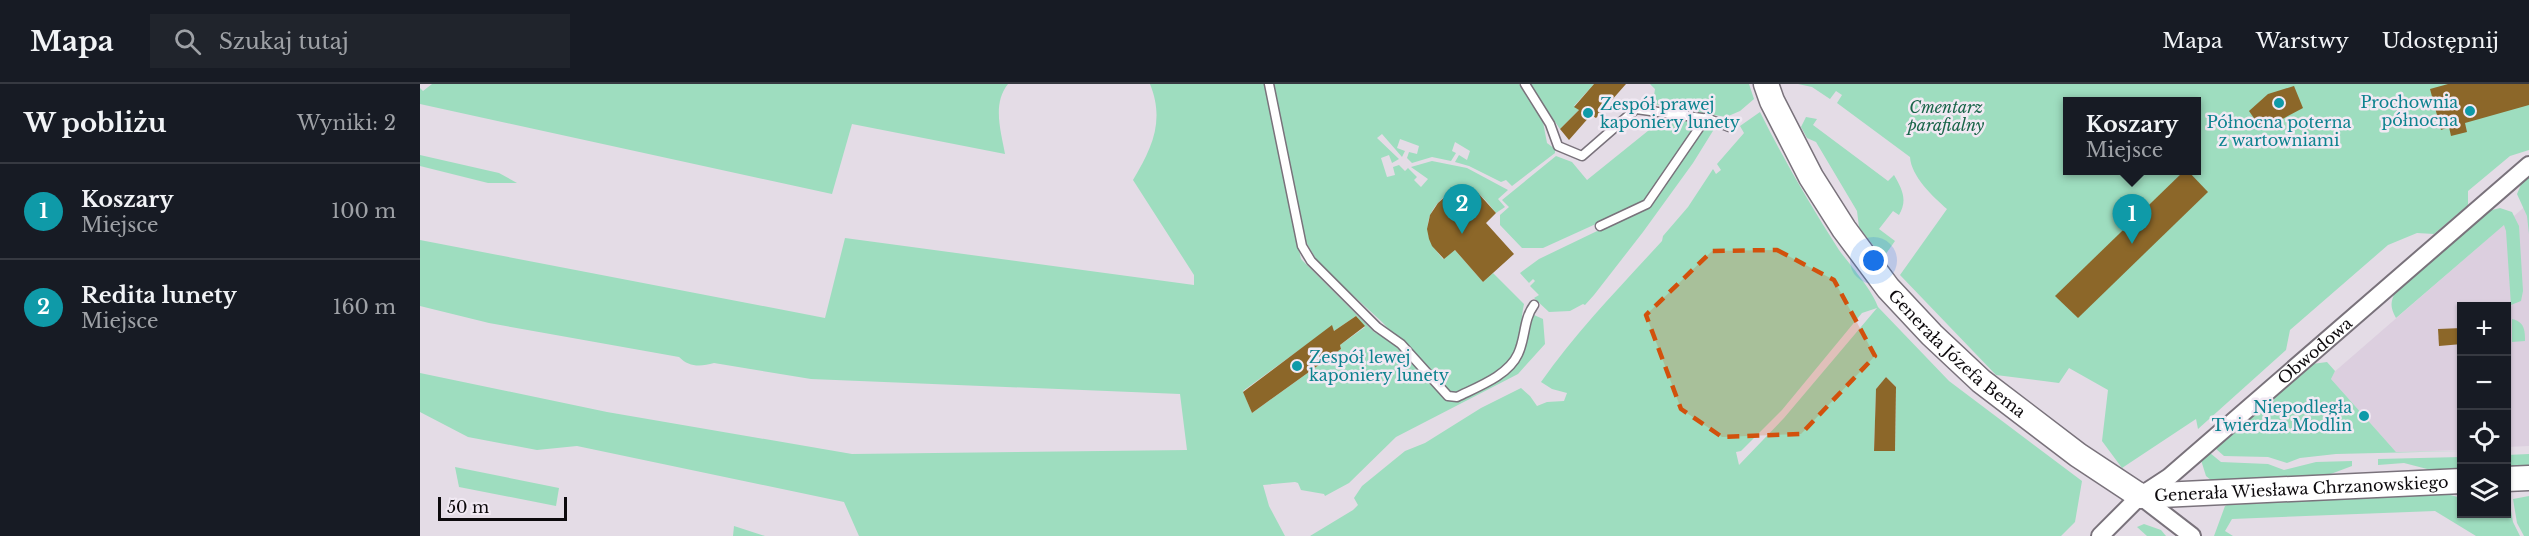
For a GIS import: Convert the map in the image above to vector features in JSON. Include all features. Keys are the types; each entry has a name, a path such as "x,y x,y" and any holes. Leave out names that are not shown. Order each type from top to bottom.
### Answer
{"street":[{"name":"Generała Józefa Bema","path":"1766,84 1772,101 1811,177 1844,229 1888,288 1932,336 1981,381 2078,455 2140,496 2192,536"},
{"name":"Obwodowa","path":"2100,536 2140,496 2169,477 2529,165"},
{"path":"2511,479 2529,478"},
{"name":"Generała Wiesława Chrzanowskiego","path":"2140,496 2457,481"}],"lane":[{"path":"1269,84 1302,246 1311,261 1377,327 1401,344 1448,396 1457,398 1508,368 1518,355 1526,315 1534,305"},
{"path":"1525,84 1550,124 1558,146 1582,156 1636,109 1706,118 1729,127"},
{"path":"1600,226 1647,204 1706,118"}],"highlighted area":[{"path":"1777,250 1834,280 1875,356 1801,434 1722,437 1681,409 1646,315 1712,251"}],"shaded area":[{"path":"2529,203 2529,446 2511,447 2511,302 2457,302 2457,450 2396,452 2331,379 2332,374"}],"green space":[{"path":"432,84 1008,84 1000,100 999,109 1005,154 852,124 832,194 420,104 420,88 423,91"},
{"path":"1150,84 1264,84 1301,259 1374,332 1392,342 1444,398 1453,401 1469,397 1491,384 1511,368 1522,355 1534,315 1543,319 1545,344 1518,374 1396,437 1349,483 1325,496 1301,490 1295,482 1263,485 1269,506 1285,536 859,536 844,502 577,446 537,450 468,437 420,412 420,373 607,412 852,454 1187,450 1180,394 811,379 714,363 695,365 679,357 489,323 420,306 420,240 825,318 845,238 1194,285 1194,275 1133,180 1146,157 1154,134 1156,110","holes":["1356,316 1365,327 1340,345 1341,349 1252,413 1243,391 1332,326 1334,331"]},
{"path":"1273,84 1519,84 1543,122 1547,143 1555,149 1555,153 1512,186 1506,180 1501,182 1469,166 1455,162 1459,155 1467,160 1470,151 1455,142 1452,151 1456,153 1451,161 1432,157 1412,163 1407,158 1409,152 1417,154 1419,146 1400,139 1397,148 1405,151 1402,157 1382,134 1377,138 1399,159 1392,163 1389,155 1381,158 1387,177 1395,175 1393,167 1399,165 1405,171 1408,168 1417,177 1414,180 1421,187 1428,179 1411,167 1432,161 1467,168 1508,190 1498,199 1505,207 1496,213 1477,193 1459,190 1450,193 1436,205 1428,222 1431,243 1443,259 1455,250 1483,282 1493,273 1524,304 1518,349 1504,368 1478,385 1452,393 1443,387 1382,322 1319,264 1306,242"},
{"path":"1529,84 1594,84 1574,106 1579,110 1560,129"},
{"path":"1650,84 1749,84 1754,99 1740,111 1726,117 1653,103 1655,89"},
{"name":"Cmentarz parafialny","path":"1798,84 2529,84 2529,150 2510,156 2468,191 2468,205 2434,234 2417,233 2388,245 2290,330 2286,350 2198,429 2196,419 2122,468 2102,441 2108,390 2069,368 2059,383 1996,375 1900,275 1947,209 1918,179 1910,157 1837,103 1842,95 1836,91 1830,99 1812,87"},
{"path":"1760,112 1818,216 1878,307 1949,381 2082,481 2075,522 2061,536 1310,536 1353,510 1358,505 1354,498 1362,486 1405,451 1425,443 1481,408 1521,388 1537,406 1547,402 1564,401 1567,393 1552,389 1541,382 1614,293 1662,241 1663,236 1688,207 1713,169 1716,174 1721,170 1717,164 1744,133 1740,126","holes":["1877,308 1784,418 1739,465 1736,452 1741,451 1782,410 1862,313","1886,377 1896,387 1895,451 1874,451 1876,389"]},
{"path":"1806,117 1817,119 1813,125 1888,181 1894,175 1897,180 1903,195 1902,210 1899,215 1893,211 1879,229 1895,241 1883,258 1859,227 1857,211 1816,142 1807,138 1801,127"},
{"path":"1671,118 1701,121 1648,199 1642,203 1543,248 1522,248 1500,225 1500,215 1509,207 1502,200 1556,156 1572,162 1587,180 1659,122"},
{"path":"1710,124 1716,126 1693,163 1594,295 1585,305 1570,311 1549,312 1534,298 1539,295 1530,286 1535,281 1533,279 1529,283 1520,273 1539,259 1647,207 1704,127"},
{"path":"420,155 499,173 517,183 488,183 420,166"},
{"path":"2529,175 2529,234 2527,216 2517,194 2522,182"},
{"path":"2500,208 2512,212 2519,226 2523,291 2521,301 2511,305 2504,225 2396,318 2392,304 2396,291 2488,211"},
{"path":"2512,319 2523,327 2525,341 2512,342"},
{"path":"2327,362 2335,371 2331,379 2396,452 2457,451 2336,454 2300,458 2287,463 2268,457 2224,456 2215,448 2312,364"},
{"path":"2210,453 2221,462 2268,464 2284,470 2316,462 2352,461 2352,466 2328,475 2218,480 2217,485 2206,476 2201,460"},
{"path":"2529,454 2529,469 2511,470 2511,455"},
{"path":"2457,457 2457,473 2448,473 2447,469 2431,470 2404,463 2378,465 2378,459"},
{"path":"455,467 559,488 556,506 459,487"},
{"path":"2447,494 2457,497 2457,518 2511,518 2511,511 2513,522 2520,536 2476,536 2435,511 2232,519 2225,531 2233,536 2214,536 2227,505"},
{"path":"2529,496 2529,536 2524,536 2517,523 2513,499"},
{"path":"2144,524 2161,530 2166,536 2147,536 2137,527"},
{"path":"734,526 765,536 733,536"}],"building":[{"name":"Zespół prawej kaponiery lunety","path":"1594,84 1626,84 1596,118 1591,115 1569,140 1560,129 1579,110 1574,107"},
{"name":"Prochownia północna","path":"2448,84 2529,84 2529,105 2465,123 2467,132 2451,136 2449,127 2441,130 2430,89"},
{"name":"Północna poterna z wartowniami","path":"2294,86 2303,108 2262,130 2249,111 2268,94"},
{"path":"2180,175 2192,175 2208,192 2078,318 2055,296"},
{"path":"1460,191 1478,193 1496,213 1486,223 1514,254 1483,282 1455,250 1444,259 1429,239 1427,229 1430,215 1447,195"},
{"name":"Zespół lewej kaponiery lunety","path":"1356,316 1365,326 1340,345 1341,349 1252,413 1243,392 1332,325 1334,331"},
{"path":"2457,328 2457,344 2439,346 2438,329"},
{"path":"1886,377 1896,387 1895,451 1874,451 1876,389"}],"place":[{"name":"Północna poterna z wartowniami","path":"2279,103"},
{"name":"Prochownia północna","path":"2470,111"},
{"name":"Zespół prawej kaponiery lunety","path":"1588,113"},
{"name":"Redita lunety","path":"1462,234"},
{"name":"Koszary","path":"2132,244"},
{"name":"Zespół lewej kaponiery lunety","path":"1297,366"},
{"name":"Niepodległa Twierdza Modlin","path":"2364,416"}]}
